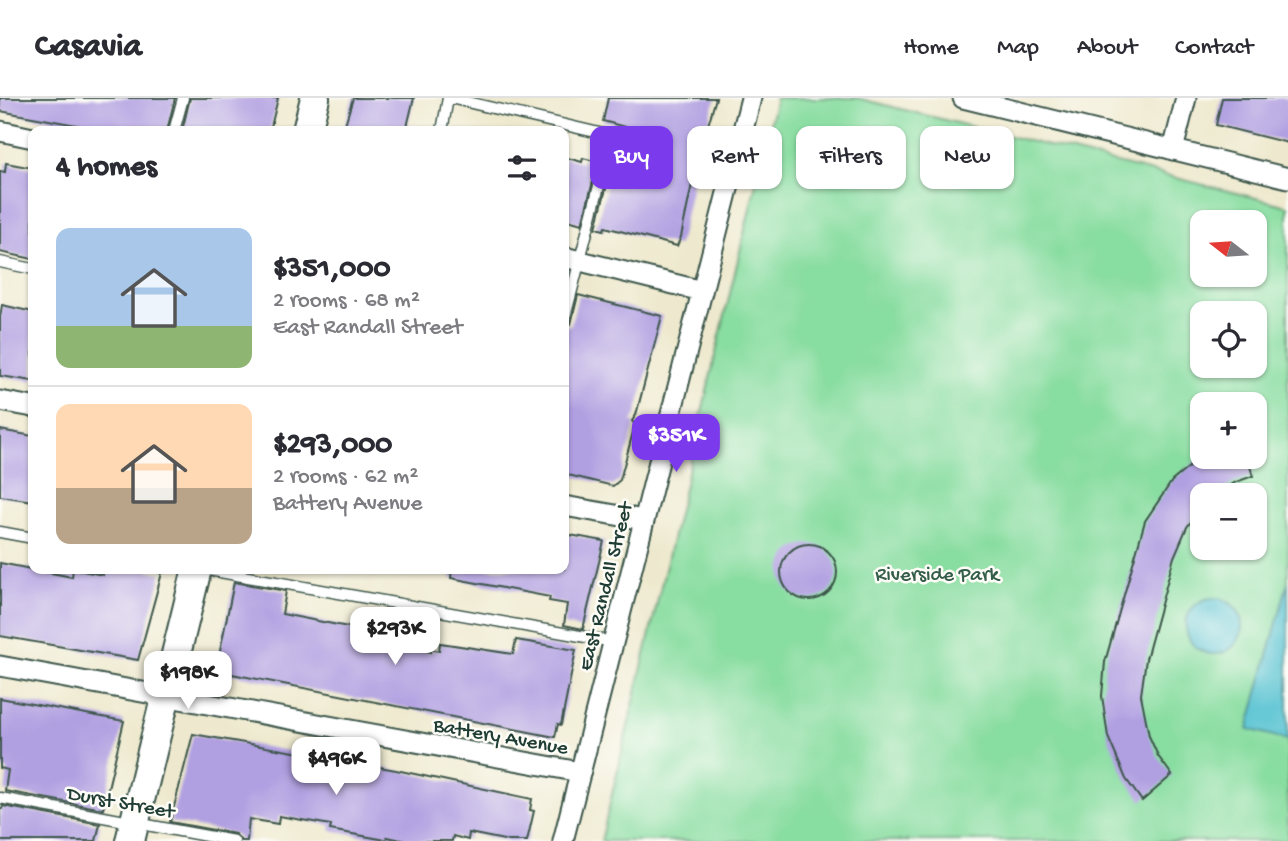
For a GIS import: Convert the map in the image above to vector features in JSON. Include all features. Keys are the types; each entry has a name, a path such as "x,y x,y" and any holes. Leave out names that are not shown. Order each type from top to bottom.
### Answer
{"street":[{"path":"308,126 315,98"},
{"name":"East Randall Street","path":"563,841 751,98"},
{"path":"963,98 1288,178"},
{"path":"1172,150 1186,98"},
{"path":"0,131 28,137"},
{"path":"571,259 702,291"},
{"path":"0,401 28,406"},
{"path":"569,507 644,520"},
{"path":"132,832 197,574"},
{"name":"Battery Avenue","path":"0,666 580,772"}],"lane":[{"path":"175,126 183,98"},
{"path":"443,126 449,98 612,136 571,259 569,277"},
{"path":"0,262 28,268"},
{"path":"0,532 28,537"},
{"path":"231,574 614,642"},
{"name":"Durst Street","path":"0,798 132,832 234,841"}],"green space":[{"name":"Riverside Park","path":"776,98 857,98 969,126 920,126 920,189 1014,189 1014,137 1288,206 1288,841 601,841 755,189 782,189 782,126 769,126"}],"water":[{"path":"1288,582 1288,740 1248,729"},
{"path":"1214,598 1225,600 1234,606 1240,615 1240,637 1234,646 1225,652 1214,654 1203,652 1194,646 1188,637 1186,626 1188,615 1194,606 1203,600"}],"building":[{"path":"0,98 175,98 168,126 82,126 0,111"},
{"path":"190,98 278,98 271,126 183,126"},
{"path":"353,98 414,98 407,126 345,126"},
{"path":"608,98 716,98 708,126 687,126 687,189 691,189 677,246 605,227 604,230 596,228 606,189 673,189 673,126 621,126 603,121"},
{"path":"1222,98 1288,98 1288,143 1216,125"},
{"path":"569,158 582,162 583,158 590,160 591,189 582,224 569,220"},
{"path":"6,163 28,167 28,258 0,252 0,171 5,172"},
{"path":"578,295 662,316 636,415 632,421 635,425 620,480 613,486 569,475 571,324"},
{"path":"2,305 28,311 28,380 0,376"},
{"path":"0,430 28,435 28,500 0,496"},
{"path":"1190,466 1190,469 1251,469 1253,476 1234,483 1190,483 1190,523 1174,557 1146,659 1141,695 1149,736 1158,756 1172,775 1142,801 1126,779 1108,737 1102,696 1105,662 1145,521 1172,481"},
{"path":"569,535 604,541 583,629 564,625 567,604 549,601 550,597 451,578 451,574 569,574"},
{"path":"809,544 820,546 829,552 835,561 835,583 829,592 820,598 809,600 798,598 789,592 783,583 781,572 783,561 789,552 798,546"},
{"path":"0,563 28,568 28,574 72,577 72,574 162,574 138,660 0,636"},
{"path":"234,582 286,591 282,614 353,628 388,639 388,642 431,652 431,649 439,651 440,643 513,654 516,640 576,650 561,725 558,724 555,737 216,671"},
{"path":"0,698 124,721 103,809 5,791 8,770 0,768"},
{"path":"193,734 396,770 532,799 530,810 534,811 527,841 509,841 469,833 468,840 453,836 452,841 407,841 387,837 386,840 330,830 331,825 279,816 278,824 249,819 247,841 241,841 235,834 170,822"},
{"path":"3,806 100,824 96,841 0,841 0,809"}]}
